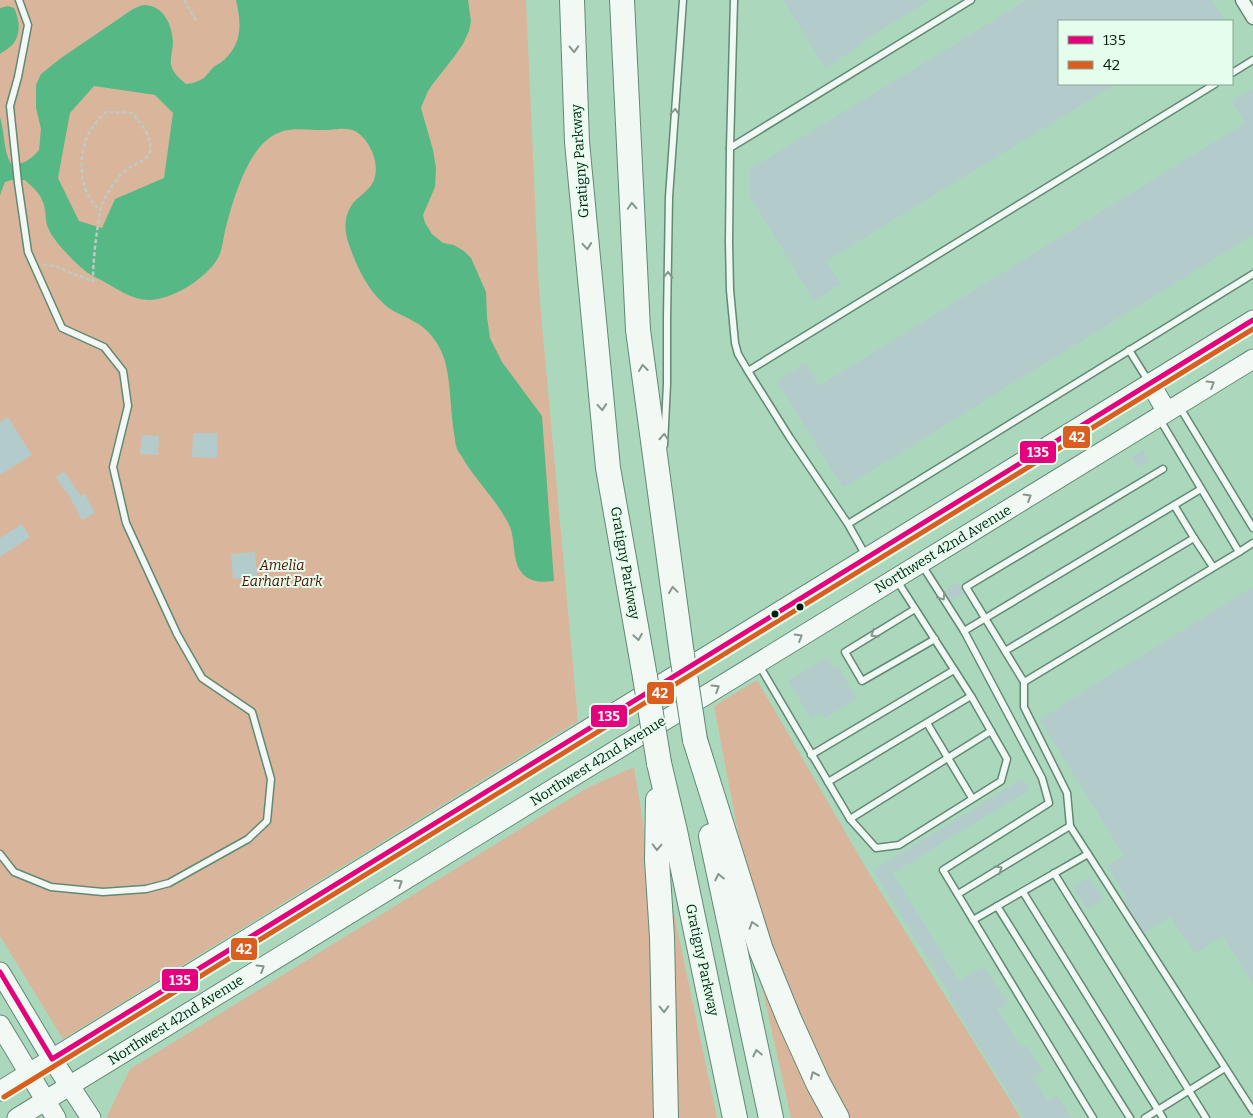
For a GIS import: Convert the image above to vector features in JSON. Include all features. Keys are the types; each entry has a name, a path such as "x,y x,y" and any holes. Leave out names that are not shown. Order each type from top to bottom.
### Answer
{"highway":[{"name":"Gratigny Parkway","path":"572,0 577,142 608,468 659,763 735,1118"},
{"path":"622,0 638,330 661,503 695,740 715,856 771,1118"},
{"path":"695,740 761,950 789,1019 837,1118"},
{"path":"659,763 657,860 662,937 666,1118"}],"main road":[{"path":"0,1090 1253,320"},
{"name":"Northwest 42nd Avenue","path":"16,1118 1253,359"},
{"path":"1150,383 1168,411"},
{"path":"872,554 896,578"},
{"path":"0,972 52,1059 91,1118"},
{"path":"0,1025 56,1118"}],"street":[{"path":"1242,0 1253,18"}],"lane":[{"path":"0,854 14,872 51,887 103,892 146,889 169,883 248,839 267,822 271,779 252,712 202,678 177,634 126,523 112,467 128,406 123,370 104,347 62,328 28,252 10,106 18,77 28,25 20,0"},
{"path":"664,454 667,384 669,197 683,0"},
{"path":"734,0 729,242 735,343 738,354 748,371 848,524 872,554"},
{"path":"730,148 971,0"},
{"path":"1233,72 1253,60"},
{"path":"748,371 1213,85"},
{"path":"848,524 1253,274"},
{"path":"1129,350 1150,383"},
{"path":"1168,411 1201,489 1239,552"},
{"path":"1168,411 1253,528"},
{"path":"661,503 663,464"},
{"path":"1163,469 966,587 1024,682 1024,707 1067,793 1070,826 1253,1111"},
{"path":"964,631 1201,489"},
{"path":"1174,505 1213,567"},
{"path":"1005,651 1194,538"},
{"path":"1024,682 1253,543"},
{"path":"920,563 964,631 1042,778 1049,803 943,870 1093,1118"},
{"path":"757,663 850,819 876,848 898,845 1001,781 1006,758 971,696 896,578"},
{"path":"915,609 845,652 862,681 935,639"},
{"path":"811,755 954,670"},
{"path":"828,782 971,696"},
{"path":"927,723 972,798"},
{"path":"850,819 991,731"},
{"path":"958,894 1070,826"},
{"path":"973,920 1088,854"},
{"path":"1054,873 1206,1118"},
{"path":"1023,892 1163,1118"},
{"path":"997,906 1130,1118"},
{"path":"1146,1118 1225,1068"}],"path":[{"path":"184,0 197,22"},
{"path":"35,269 42,265 56,266 93,281 101,206 114,182 126,169 147,158 151,149 145,130 139,120 132,114 106,112 88,135 81,157 84,182 92,204 100,210"}],"green space":[{"name":"Amelia Earhart Park","path":"0,0 526,0 539,291 578,721 63,1039 0,936"},
{"path":"757,680 869,873 1021,1118 850,1118 827,1076 776,962 740,843 714,706"},
{"path":"634,767 643,822 649,887 658,1118 109,1118 107,1116 130,1069 587,788"},
{"path":"669,890 717,1118 672,1118"},
{"path":"757,964 832,1118 791,1118"}],"shaded area":[{"path":"236,0 468,0 471,21 469,31 463,44 427,93 421,108 436,168 435,187 423,215 425,223 432,234 443,243 454,245 464,251 471,258 486,292 490,338 502,362 542,416 554,581 535,581 525,576 521,571 516,559 510,527 495,502 457,449 447,370 437,343 424,328 385,305 365,281 356,264 347,238 346,220 348,211 353,203 372,184 375,178 376,165 366,141 354,130 297,129 282,131 268,139 253,156 241,179 229,216 221,251 213,266 197,280 178,292 158,299 149,300 130,296 89,274 79,266 51,234 47,226 44,204 41,197 25,180 5,182 0,196 0,117 8,159 11,164 27,161 39,150 41,129 36,108 36,85 41,74 61,58 133,9 143,5 151,6 162,12 169,23 173,42 171,65 173,71 186,84 193,83 204,78 225,59 235,46 239,31","holes":["94,86 155,95 173,113 164,178 115,199 102,228 79,221 58,178 70,113"]},
{"path":"8,6 14,8 19,31 13,44 0,54 0,8"}],"building":[{"path":"783,0 930,0 863,41 864,43 825,68"},
{"path":"1027,0 1212,0 1224,20 1058,20 1058,85 1114,85 826,261 841,284 814,301 750,196 750,169"},
{"path":"1253,89 1253,235 843,488 777,381 806,363 819,386 1245,123 1232,102"},
{"path":"8,417 32,455 0,475 0,422"},
{"path":"193,433 218,433 217,458 192,457"},
{"path":"142,435 159,436 158,455 140,454"},
{"path":"1143,450 1149,461 1138,467 1132,456"},
{"path":"64,471 81,496 85,494 95,513 82,520 66,490 56,477"},
{"path":"22,524 30,537 0,557 0,538"},
{"path":"255,552 257,577 233,579 231,554"},
{"path":"959,582 964,594 951,601 944,591"},
{"path":"1253,587 1253,984 1223,936 1195,954 1170,917 1144,933 1123,899 1126,897 1107,866 1124,856 1040,720"},
{"path":"827,658 833,668 838,666 857,699 825,718 822,712 811,719 788,680"},
{"path":"1022,779 1029,790 893,873 959,981 984,966 1007,1003 997,1009 1022,1048 1026,1045 1043,1071 1033,1077 1047,1101 1057,1095 1072,1118 1024,1118 949,998 951,996 873,870"},
{"path":"1089,877 1103,899 1087,909 1073,887"}],"transit line":[{"name":"135","path":"0,972 52,1059 1253,320"},
{"name":"42","path":"4,1097 1253,329"}]}
